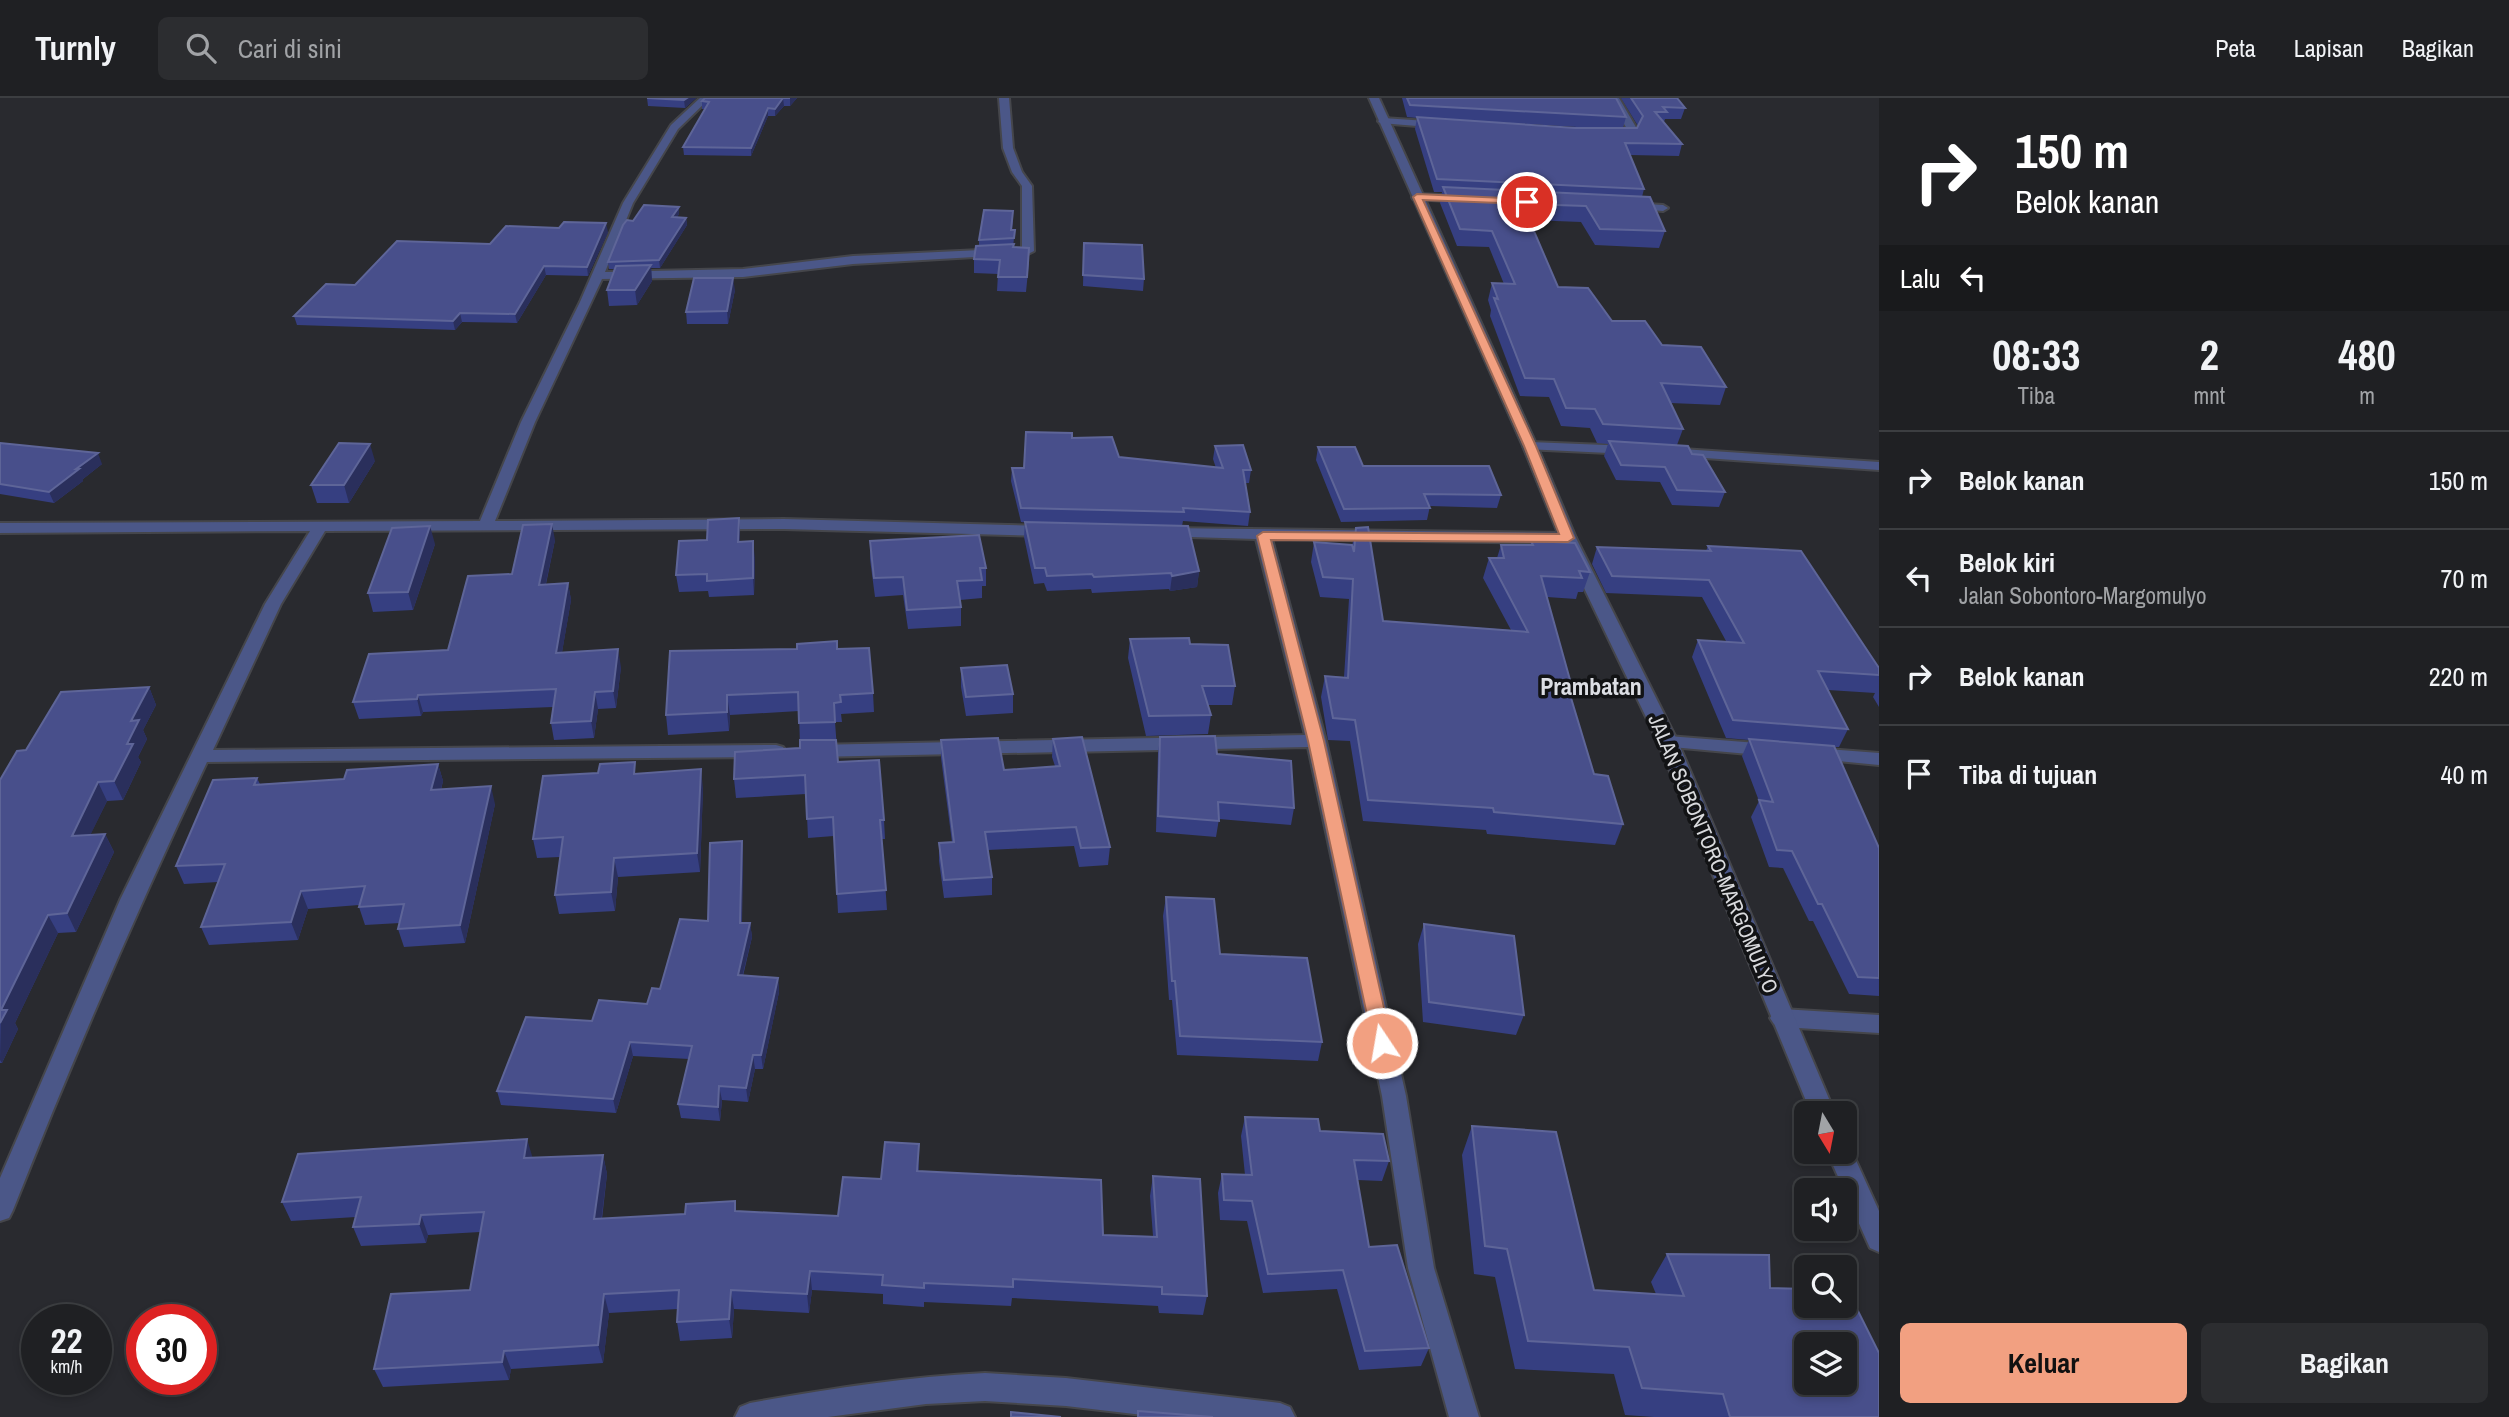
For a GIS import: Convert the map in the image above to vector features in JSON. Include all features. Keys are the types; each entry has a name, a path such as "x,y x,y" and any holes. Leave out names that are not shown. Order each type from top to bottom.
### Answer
{"street":[{"path":"485,527 528,422 642,179 674,127 705,98"},
{"path":"596,276 743,273 853,260 1028,251 1027,186 1017,172 1008,148 1003,98"},
{"name":"JALAN SOBONTORO-MARGOMULYO","path":"1374,98 1530,446 1568,538 1668,742 1818,1101"},
{"path":"1597,135 1632,133 1614,98"},
{"path":"1383,121 1451,125"},
{"path":"1417,197 1472,199"},
{"path":"1622,206 1663,208"},
{"path":"1530,446 1879,466"},
{"path":"0,528 784,524 1071,531"},
{"path":"0,1210 55,1074 131,900 273,604 320,527"},
{"path":"1140,533 1568,538"},
{"path":"1263,536 1316,741 1394,1096 1421,1268 1464,1417"},
{"path":"202,756 878,750 1316,741"},
{"path":"1668,742 1879,759"},
{"path":"1782,1018 1879,1024"},
{"path":"1845,1164 1879,1240"},
{"path":"750,1417 844,1409 926,1390 985,1387 1066,1392 1280,1417"}],"building":[{"path":"647,98 687,98 684,100"},
{"path":"705,98 783,98 775,109 768,108 751,148 683,147 709,102 702,101"},
{"path":"1407,98 1616,98 1626,117 1410,105"},
{"path":"1631,98 1677,98 1685,108 1663,107 1667,112 1655,112 1682,144 1625,143 1644,189 1437,179 1417,117 1575,128 1637,128 1643,116"},
{"path":"1443,187 1650,197 1665,231 1600,229 1586,206 1526,204 1531,215 1527,215 1558,287 1588,288 1612,321 1645,321 1662,345 1701,347 1726,387 1661,383 1683,429 1603,424 1595,409 1566,408 1554,379 1525,378 1494,298 1498,299 1492,283 1515,284 1492,231 1460,229"},
{"path":"644,205 679,207 672,217 686,218 659,260 608,262 623,225 627,220 633,221"},
{"path":"984,210 1013,211 1011,230 1015,230 1014,238 979,240"},
{"path":"564,222 606,223 587,267 544,266 515,314 460,313 453,321 294,316 326,284 355,285 397,241 490,244 506,226 559,228"},
{"path":"1084,243 1142,245 1144,279 1083,275"},
{"path":"1014,244 1013,247 1029,248 1027,277 998,277 1000,260 974,259 976,246"},
{"path":"651,265 635,290 607,290 616,266"},
{"path":"694,278 733,278 727,311 686,312"},
{"path":"1026,432 1072,433 1072,438 1112,437 1119,457 1223,468 1215,446 1243,445 1251,470 1243,470 1250,512 1183,508 1184,512 1021,508 1012,468 1024,468"},
{"path":"1609,441 1688,446 1692,454 1703,455 1725,492 1677,490 1665,467 1621,465"},
{"path":"0,443 98,453 49,492 0,484"},
{"path":"339,443 370,444 344,485 311,485"},
{"path":"1318,447 1355,447 1363,466 1489,466 1501,495 1424,494 1430,508 1344,509"},
{"path":"739,518 738,542 753,541 753,578 707,581 707,574 676,575 679,541 707,540 708,520"},
{"path":"1025,522 1188,526 1199,571 1172,576 1171,573 1094,577 1092,574 1047,576 1045,568 1035,568"},
{"path":"552,524 539,585 568,583 556,653 618,649 613,691 595,692 591,721 551,723 556,689 418,695 417,699 353,702 369,654 448,650 468,576 512,574 523,525"},
{"path":"430,526 408,592 368,593 392,528"},
{"path":"1368,527 1383,621 1528,632 1489,558 1504,558 1501,545 1533,545 1531,541 1575,543 1590,572 1579,571 1582,578 1541,576 1572,687 1568,688 1594,774 1608,776 1623,824 1494,812 1493,808 1368,800 1355,720 1333,718 1325,676 1348,678 1353,579 1323,577 1314,542 1352,545 1354,552 1356,528"},
{"path":"979,535 986,568 980,568 982,580 957,581 961,607 907,610 903,577 874,578 870,541"},
{"path":"1708,546 1801,551 1879,668 1879,675 1818,671 1848,729 1733,720 1698,640 1744,643 1709,580 1612,576 1597,547 1711,551"},
{"path":"1189,638 1190,644 1228,645 1235,686 1202,686 1211,715 1149,716 1130,639"},
{"path":"837,641 837,649 869,648 873,693 840,695 841,702 834,703 835,722 799,723 798,692 727,695 727,712 666,715 670,651 797,649 797,644"},
{"path":"1007,665 1013,694 966,697 961,668"},
{"path":"149,687 131,721 139,720 127,744 133,744 114,781 98,782 72,836 105,834 67,913 48,915 1,1010 7,1010 0,1023 0,780 17,751 26,750 61,692"},
{"path":"1215,736 1217,754 1291,761 1294,808 1218,802 1219,821 1158,816 1160,737"},
{"path":"1082,737 1110,847 1081,848 1076,827 985,832 992,877 944,880 939,843 954,842 941,740 998,738 1004,770 1060,766 1053,739"},
{"path":"1749,739 1834,746 1879,848 1879,978 1858,977 1792,851 1777,850 1759,800 1773,802"},
{"path":"800,740 836,740 838,762 879,760 884,820 880,820 886,890 837,894 833,817 807,819 805,775 734,779 735,752 800,748"},
{"path":"635,762 634,774 701,769 697,853 614,858 611,892 555,895 563,837 533,839 543,776 598,773 600,764"},
{"path":"438,764 431,790 491,786 460,925 398,929 404,904 359,907 365,886 301,891 291,922 201,927 225,864 176,866 213,780 257,778 254,785 344,779 347,770"},
{"path":"742,841 740,923 750,923 738,975 778,978 761,1055 753,1055 746,1088 719,1086 718,1107 678,1104 692,1046 630,1042 613,1099 497,1091 526,1017 592,1021 599,1000 647,1004 652,988 660,989 680,919 708,921 710,843"},
{"path":"1166,897 1214,899 1220,954 1307,958 1322,1042 1180,1036 1175,981 1172,981"},
{"path":"1424,924 1514,936 1524,1015 1429,1002"},
{"path":"1245,1117 1318,1119 1320,1131 1383,1134 1389,1161 1354,1160 1369,1247 1397,1245 1429,1348 1365,1351 1343,1270 1268,1274 1252,1201 1224,1200 1222,1174 1252,1175"},
{"path":"1472,1126 1556,1132 1594,1290 1684,1296 1667,1254 1769,1255 1770,1288 1794,1289 1794,1318 1857,1318 1857,1309 1879,1353 1879,1417 1730,1417 1723,1394 1642,1388 1629,1347 1528,1341 1507,1249 1485,1246"},
{"path":"527,1139 524,1158 603,1155 594,1219 685,1214 686,1204 735,1201 735,1211 838,1216 843,1177 881,1179 885,1142 919,1144 917,1171 1101,1180 1103,1235 1157,1237 1153,1176 1200,1179 1207,1296 1162,1294 1162,1287 1013,1279 1013,1287 924,1283 924,1288 882,1285 883,1275 810,1271 807,1294 731,1290 729,1319 677,1322 679,1290 604,1294 598,1345 504,1351 502,1362 374,1369 391,1294 470,1290 484,1212 421,1215 419,1224 353,1227 361,1197 282,1202 298,1154"},
{"path":"1138,1411 1213,1417 1138,1417"},
{"path":"1011,1412 1061,1417 1011,1417"}],"district":[{"name":"Prambatan","path":"1591,687"}],"route":[{"path":"1382,1043 1316,741 1263,536 1568,538 1530,446 1417,197 1527,202"}]}
